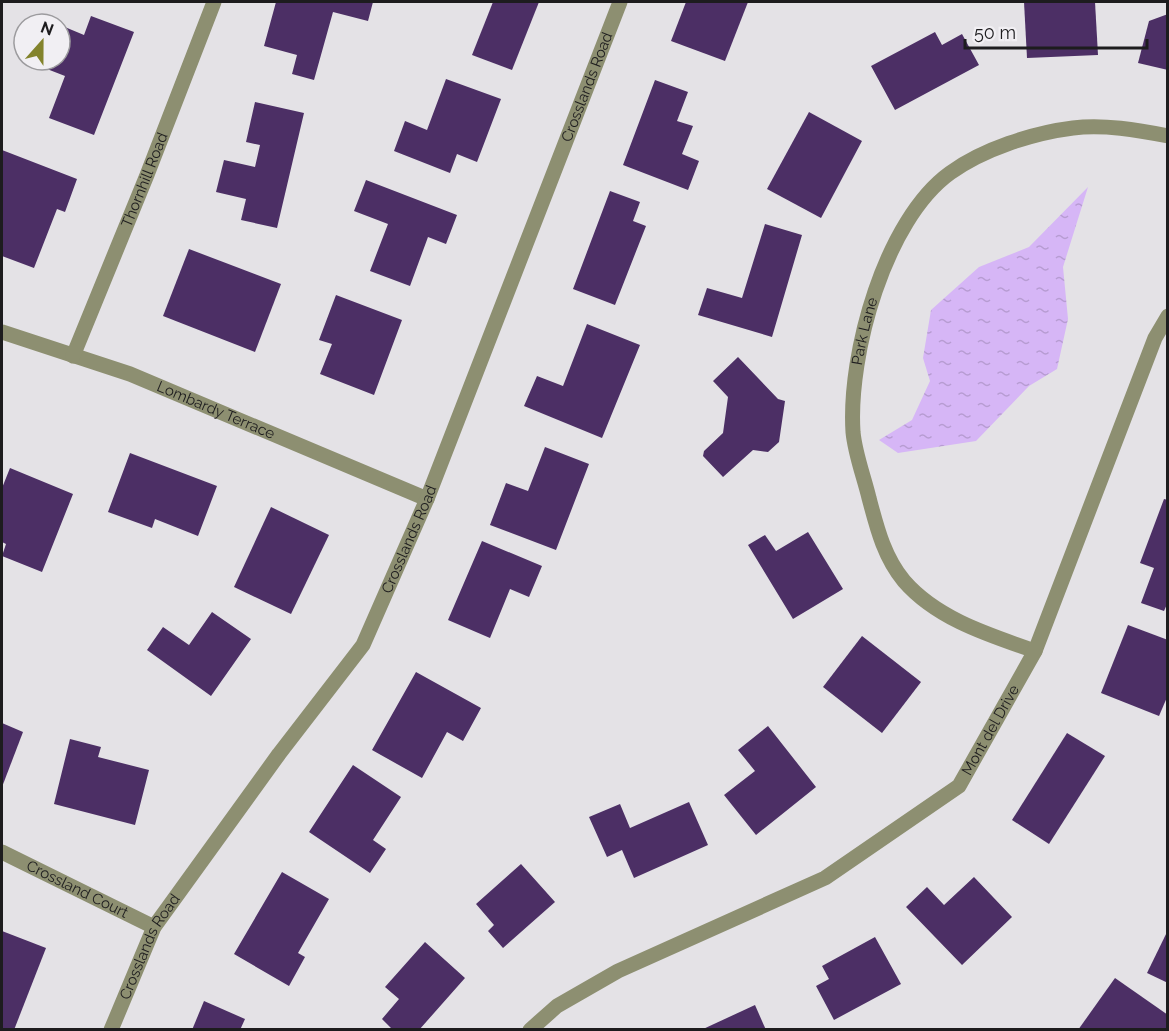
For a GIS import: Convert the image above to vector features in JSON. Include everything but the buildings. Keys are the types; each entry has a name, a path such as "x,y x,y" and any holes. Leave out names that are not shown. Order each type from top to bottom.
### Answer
{"street":[{"name":"Thornhill Road","path":"73,356 214,2"},
{"name":"Crosslands Road","path":"111,1029 154,927 279,754 363,645 427,499 620,2"},
{"name":"Park Lane","path":"1035,651 987,634 940,611 904,580 880,542 853,433 858,353 872,294 911,215 948,174 978,155 1007,144 1074,127 1137,130 1167,136"},
{"name":"Mont del Drive","path":"530,1029 557,1006 618,971 825,878 959,786 1035,651 1155,338 1167,316"},
{"name":"Lombardy Terrace","path":"2,332 130,374 427,499"},
{"name":"Crossland Court","path":"2,852 154,927"}],"water":[{"path":"1088,187 1063,267 1068,319 1057,369 1029,386 976,441 898,453 879,440 912,420 930,381 923,358 931,310 979,267 1029,247"}]}
